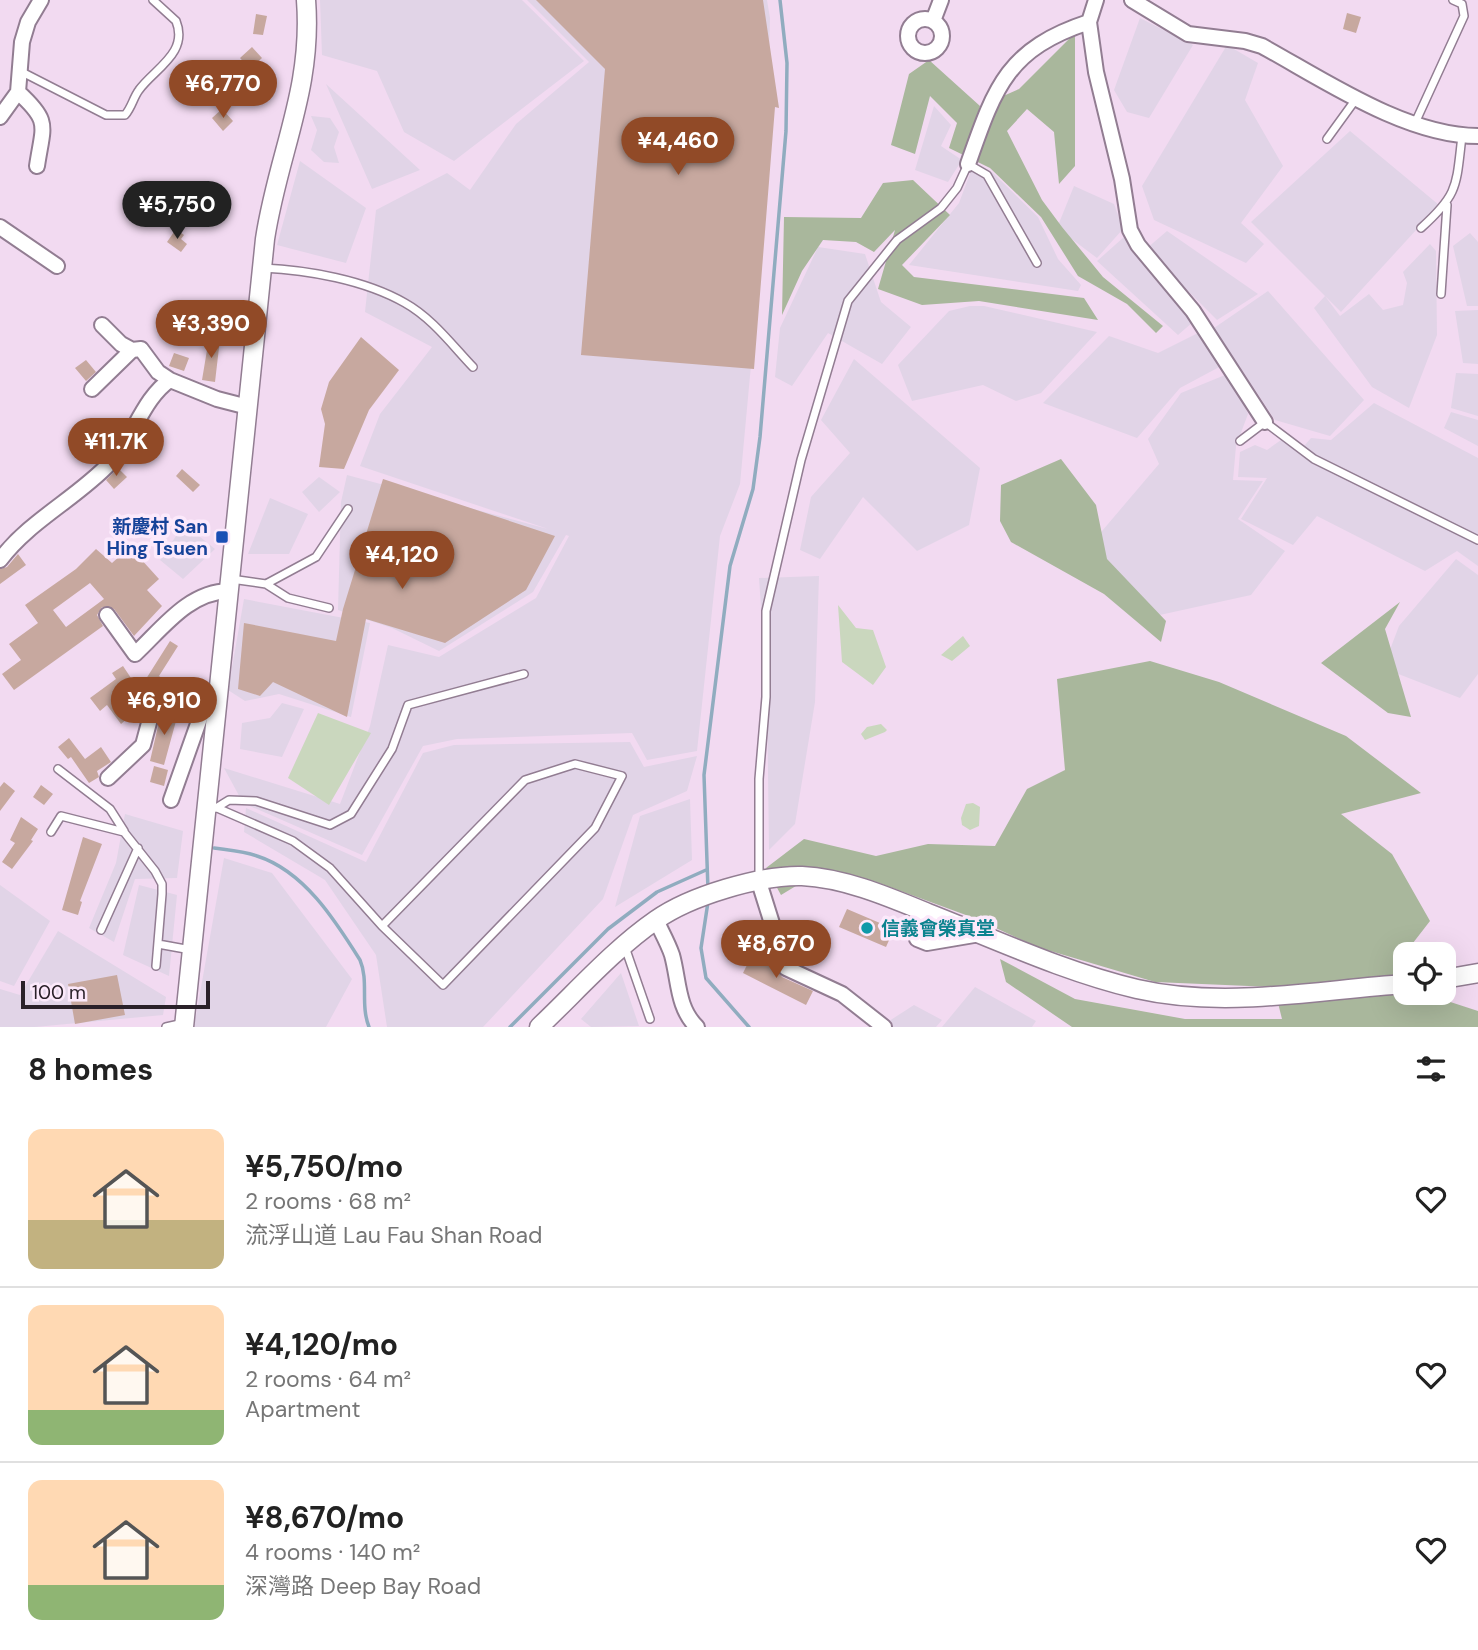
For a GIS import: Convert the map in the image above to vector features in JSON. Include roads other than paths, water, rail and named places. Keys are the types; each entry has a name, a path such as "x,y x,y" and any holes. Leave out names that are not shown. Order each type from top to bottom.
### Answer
{"street":[{"path":"0,117 18,92 22,42 28,22 41,0"},
{"path":"184,1025 212,806 211,705 230,585 262,268 272,202 303,83 307,47 306,0"},
{"path":"933,21 941,0"},
{"path":"1096,0 1089,22 1096,72 1134,239 1193,312 1265,422"},
{"path":"1134,1 1188,34 1245,41 1262,46 1356,98 1416,123 1462,136 1478,136"},
{"path":"968,164 988,107 1019,58 1042,40 1089,22"},
{"path":"18,92 39,111 44,125 37,166"},
{"path":"0,227 57,266"},
{"path":"102,325 121,344 132,350 141,349 158,372 170,380 217,399 248,407"},
{"path":"92,389 132,350"},
{"path":"0,560 26,533 74,496 111,462 159,389 170,380"},
{"path":"107,615 136,660 195,598 230,585"},
{"path":"108,778 143,745 150,719 161,700 189,694 211,705"},
{"path":"171,800 211,705"},
{"path":"540,1027 656,920 692,901 722,891 801,876 841,882 1069,969 1138,989 1192,997 1243,998 1393,985"},
{"path":"759,882 786,968 842,994 884,1027"},
{"path":"656,920 671,956 677,988 689,1019 697,1027"},
{"path":"917,939 927,943 981,934"},
{"path":"1456,977 1478,973"}],"lane":[{"path":"20,71 106,115 125,115 139,89 168,63 178,38 176,21 153,0"},
{"path":"1416,123 1464,16 1462,4 1453,0"},
{"path":"1327,139 1356,98"},
{"path":"1441,294 1447,204 1457,181 1462,136"},
{"path":"759,882 759,779 766,697 766,611 802,460 848,301 897,240 941,208 957,188 968,164 987,175 1037,263"},
{"path":"1421,228 1447,204"},
{"path":"262,268 286,269 359,284 405,303 429,321 473,366"},
{"path":"1240,441 1265,422 1314,459 1478,540"},
{"path":"230,585 266,584 316,557 348,509"},
{"path":"266,584 288,598 329,608"},
{"path":"212,806 229,800 256,801 324,824 340,821 351,814 392,749 408,705 524,674"},
{"path":"212,806 293,841 330,868 382,926 443,985 595,828 622,776 575,764 525,780 382,926"},
{"path":"58,769 110,809 162,884 156,966"},
{"path":"51,832 61,816 124,832"},
{"path":"101,930 138,848"},
{"path":"158,944 192,950"},
{"path":"625,946 650,1019"},
{"path":"166,1027 184,1025"}],"waterway":[{"path":"708,890 704,775 730,566 753,489 760,437 786,131 787,63 780,0"},
{"path":"214,848 247,853 274,863 304,885 317,899 360,960 369,1027"},
{"path":"510,1027 608,929 657,892 706,870"},
{"path":"708,902 701,948 706,978 749,1027"}],"place":[{"name":"新慶村 San Hing Tsuen","path":"222,537"},
{"name":"信義會榮真堂","path":"867,928"}]}
